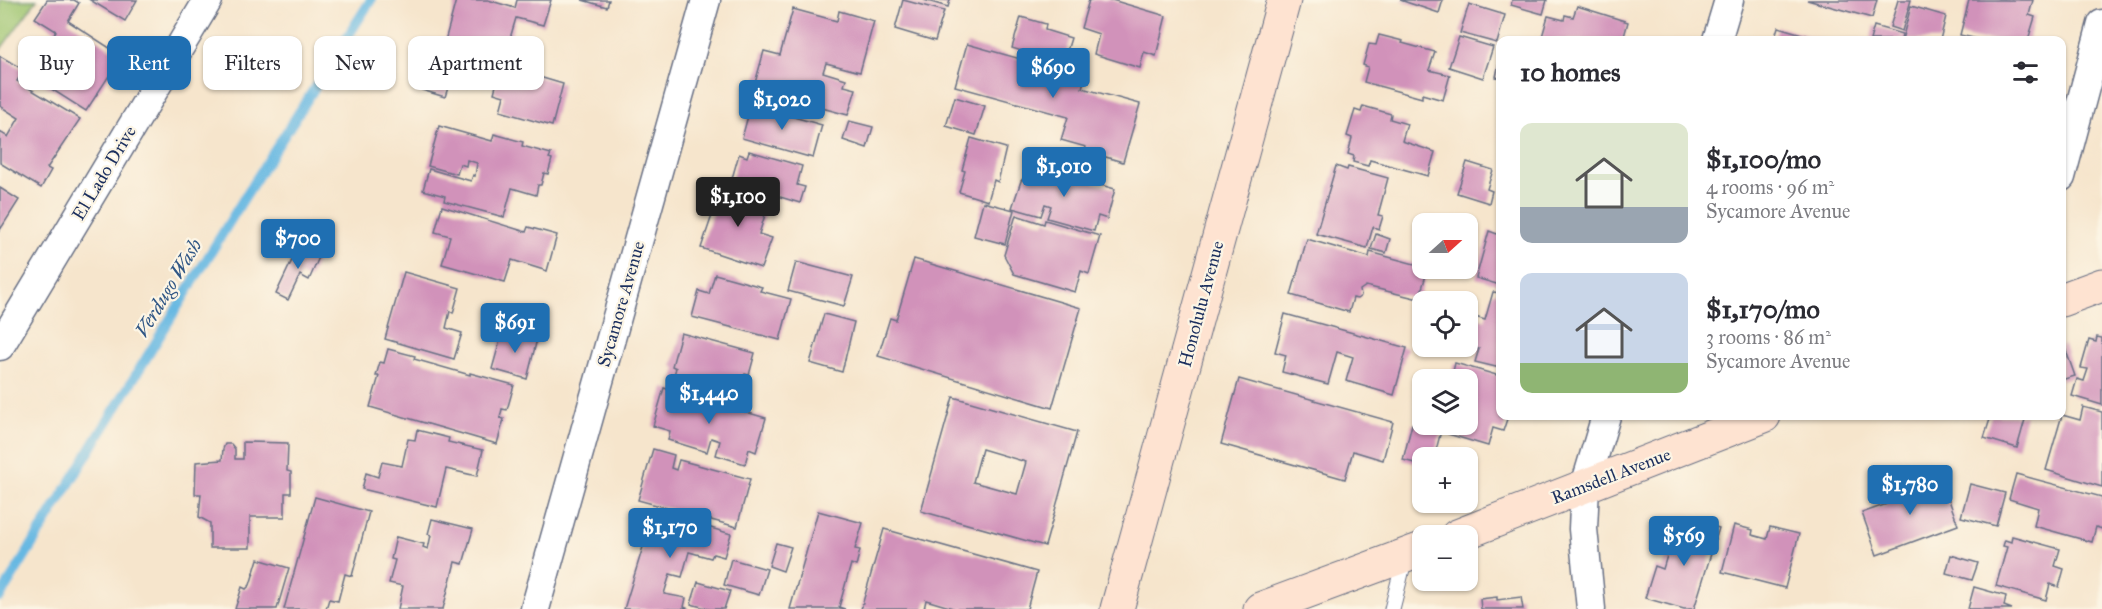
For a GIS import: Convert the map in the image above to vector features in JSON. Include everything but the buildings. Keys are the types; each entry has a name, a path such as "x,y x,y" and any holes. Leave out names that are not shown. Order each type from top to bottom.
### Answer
{"street":[{"name":"El Lado Drive","path":"0,346 208,0"},
{"name":"Sycamore Avenue","path":"535,609 706,0"},
{"name":"Honolulu Avenue","path":"1118,609 1284,0"},
{"path":"1718,36 1729,0"},
{"path":"2066,158 2102,24"},
{"path":"2066,298 2102,285"},
{"path":"1591,609 1583,528 1585,486 1605,420"},
{"name":"Ramsdell Avenue","path":"1478,528 1754,420"},
{"path":"1260,609 1412,553"}],"lane":[{"path":"1392,609 1412,557"}],"green space":[{"path":"0,0 37,0 0,50"}],"waterway":[{"name":"Verdugo Wash","path":"0,597 246,195 371,0"}]}
